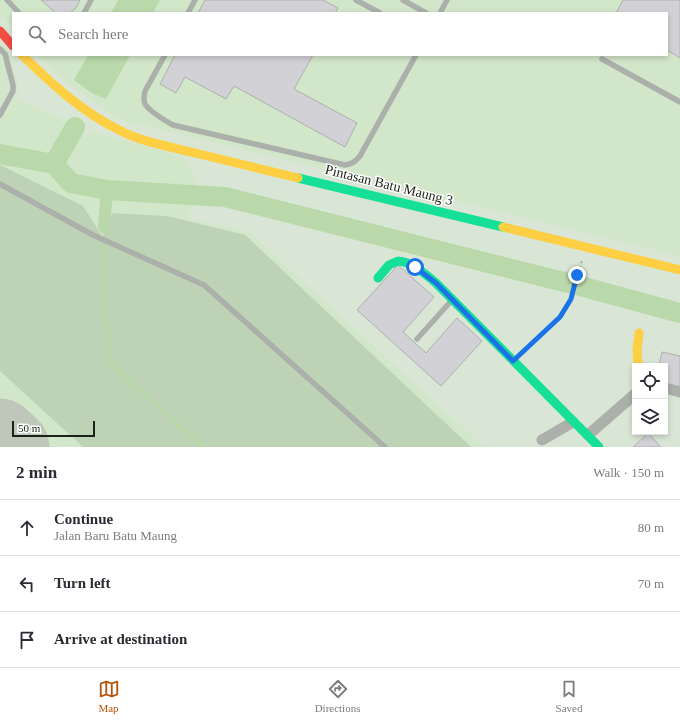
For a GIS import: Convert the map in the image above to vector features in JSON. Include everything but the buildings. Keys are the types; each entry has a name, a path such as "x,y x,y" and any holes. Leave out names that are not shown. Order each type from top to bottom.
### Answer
{"street":[{"path":"0,31 12,45"},
{"name":"Pintasan Batu Maung 3","path":"23,56 46,78 102,121 121,131 148,141 680,270"},
{"path":"378,278 392,262 399,261 407,262 436,283 599,447"},
{"path":"638,363 636,350 640,333"},
{"path":"668,389 680,392"},
{"path":"588,435 632,397"},
{"path":"542,440 573,422"}],"lane":[{"path":"7,0 18,12"},
{"path":"85,12 91,0"},
{"path":"189,12 195,0"},
{"path":"356,0 378,12"},
{"path":"403,0 424,12"},
{"path":"441,12 447,0"},
{"path":"0,49 5,54 13,85 13,91 0,115"},
{"path":"164,56 143,97 146,105 166,121 173,125 345,165 352,164 360,156 415,56"},
{"path":"602,59 680,102"},
{"path":"0,184 93,235 204,285 385,447"},
{"path":"417,339 452,300"}],"path":[{"path":"513,361 560,317 571,299 585,247"}],"shaded area":[{"path":"0,0 680,0 680,256 118,119 59,77 39,56 668,56 668,12 12,12 12,27 0,14"},
{"path":"118,0 160,0 154,12 112,12"},
{"path":"0,43 9,52 19,89 15,97 63,120 82,124 85,137 89,131 164,151 185,159 196,178 197,198 187,218 250,233 484,447 0,447"},
{"path":"87,56 129,56 106,99 92,93 74,80"},
{"path":"0,165 83,206 103,237 104,227 109,221 112,213 167,216 245,235 471,447 83,447 0,371"}],"waterway":[{"path":"54,164 75,127"},
{"path":"0,154 54,164 71,183 107,190 225,197 584,287 680,313"},
{"path":"104,227 107,190"},
{"path":"103,245 108,361 203,447"}],"runway":[{"path":"0,436 12,447"}],"traffic: fast":[{"path":"298,178 503,227"},
{"path":"378,278 389,265 398,261 414,266 423,272 436,283 599,447"}],"traffic: slow":[{"path":"23,56 56,87 81,107 107,124 129,135 155,143 298,178"},
{"path":"503,227 680,270"},
{"path":"638,363 637,350 639,333"}],"traffic: jam":[{"path":"0,31 12,45"}],"route":[{"path":"415,267 436,283 513,361 560,317 571,299 577,275"}]}
